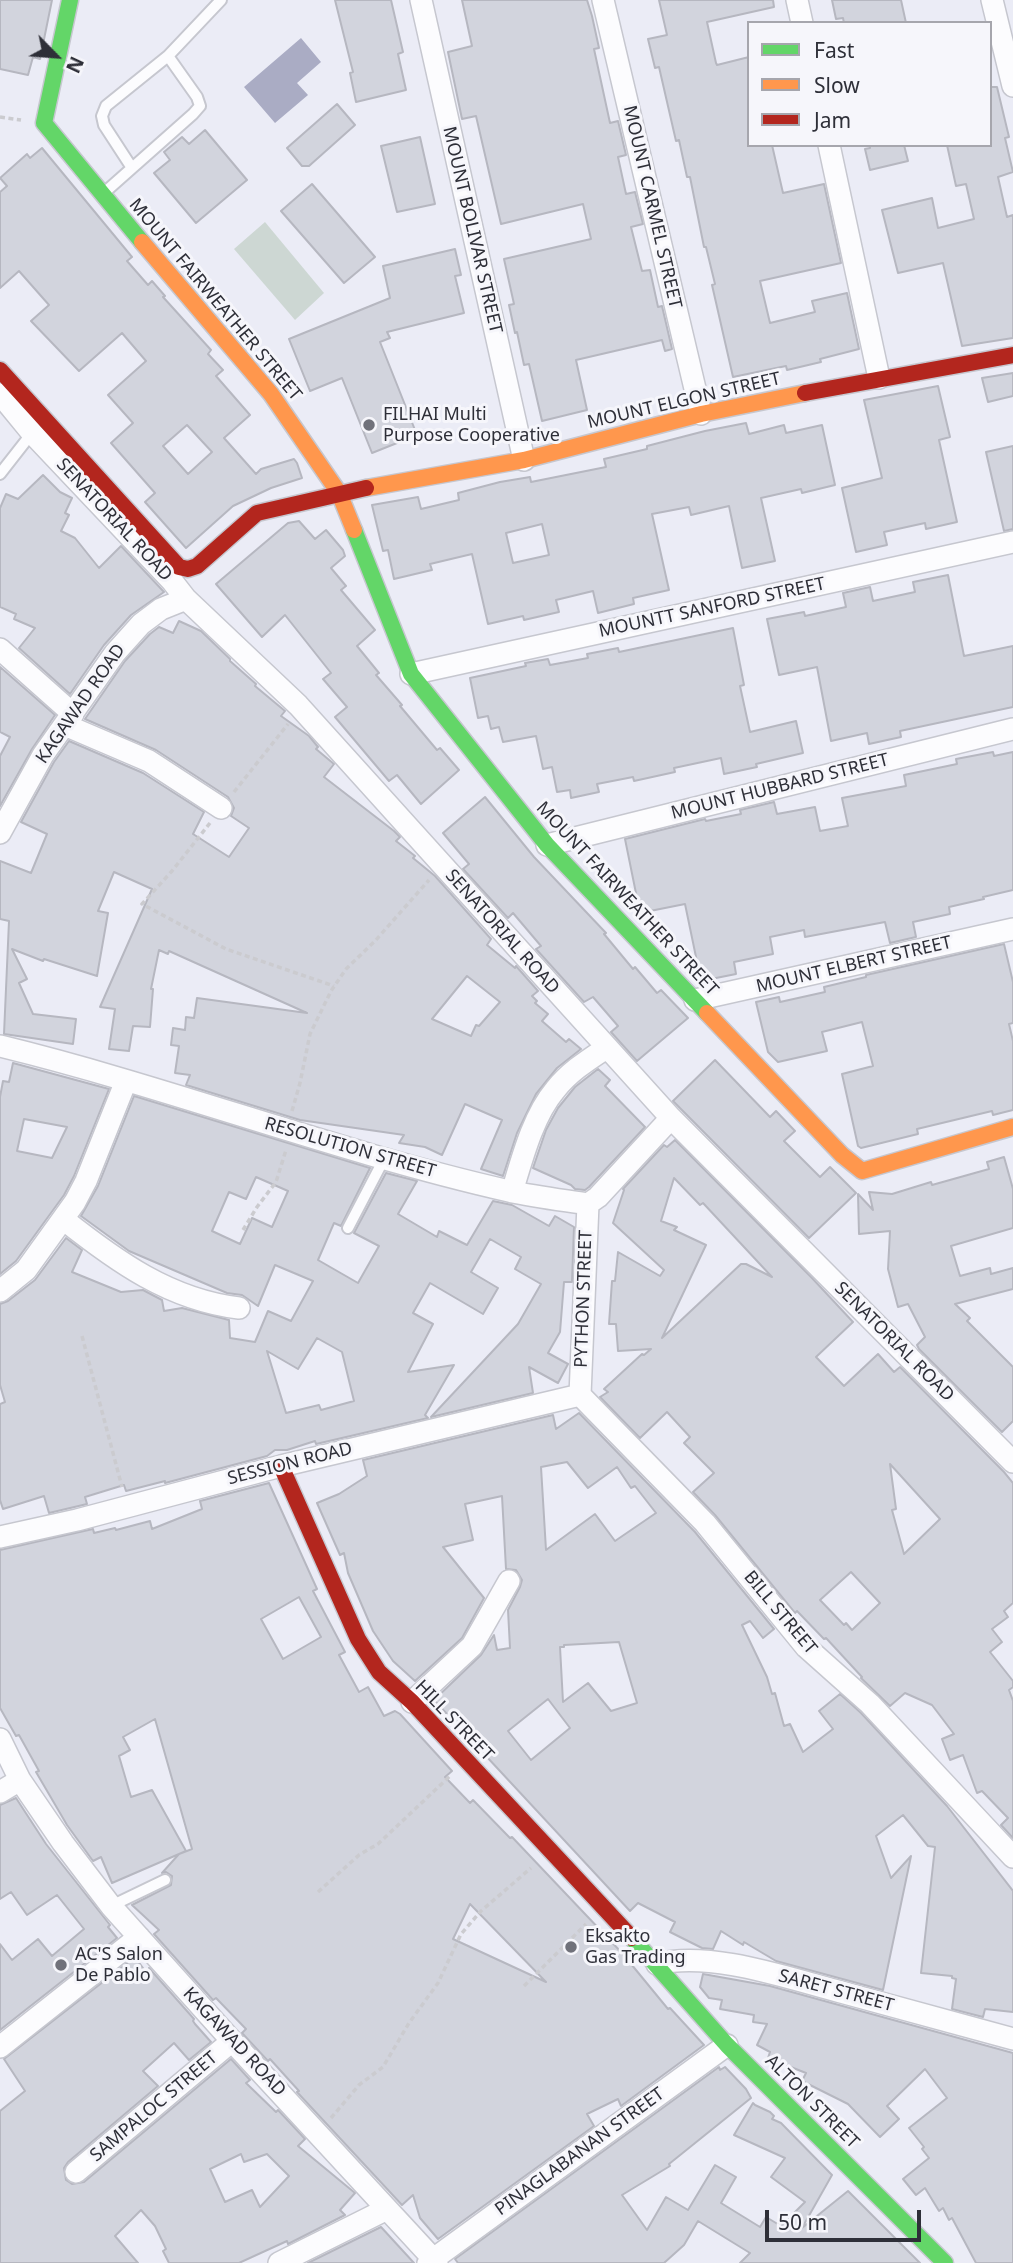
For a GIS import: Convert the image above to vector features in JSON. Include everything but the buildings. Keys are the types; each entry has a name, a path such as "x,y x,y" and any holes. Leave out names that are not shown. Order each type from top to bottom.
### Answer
{"street":[{"name":"MOUNT FAIRWEATHER STREET","path":"70,0 44,123 271,394 339,493 411,674 547,845 842,1155 862,1171 1013,1127"},
{"name":"MOUNT BOLIVAR STREET","path":"421,0 524,460"},
{"name":"MOUNT CARMEL STREET","path":"603,0 701,414"},
{"path":"797,0 802,21"},
{"path":"992,0 1013,86"},
{"path":"828,147 879,378"},
{"name":"MOUNT ELGON STREET","path":"0,370 178,567 188,569 197,566 257,513 339,493 524,460 701,414 879,378 1013,355"},
{"name":"SENATORIAL ROAD","path":"0,394 32,433 186,599 302,709 671,1118 1013,1462"},
{"name":"MOUNTT SANFORD STREET","path":"411,674 1013,542"},
{"name":"KAGAWAD ROAD","path":"0,833 43,755 115,653 141,624 161,609 186,599"},
{"path":"0,649 69,719 149,761 221,808"},
{"name":"MOUNT HUBBARD STREET","path":"547,845 1013,729"},
{"name":"MOUNT ELBERT STREET","path":"695,1000 1013,929"},
{"name":"RESOLUTION STREET","path":"0,1046 384,1159 512,1192 588,1204"},
{"path":"512,1192 532,1130 554,1091 576,1069 606,1048"},
{"path":"0,1291 26,1270 75,1202 126,1081"},
{"path":"588,1204 598,1197 671,1118"},
{"name":"PYTHON STREET","path":"580,1395 588,1204"},
{"path":"63,1219 94,1244 146,1277 181,1295 213,1305 239,1308"},
{"name":"SESSION ROAD","path":"0,1537 281,1466 580,1395"},
{"name":"BILL STREET","path":"580,1395 705,1523 806,1647 870,1704 1013,1857"},
{"name":"HILL STREET","path":"281,1466 358,1639 379,1672 412,1702 657,1964"},
{"path":"412,1702 472,1646 509,1581"},
{"name":"KAGAWAD ROAD","path":"0,1739 20,1780 62,1843 111,1906 387,2208 433,2262"},
{"path":"0,1792 20,1780"},
{"path":"0,2047 139,1937"},
{"name":"SARET STREET","path":"657,1964 673,1960 701,1961 756,1969 1013,2039"},
{"name":"ALTON STREET","path":"657,1964 727,2045 945,2263"},
{"name":"SAMPALOC STREET","path":"76,2172 232,2041"},
{"name":"PINAGLABANAN STREET","path":"433,2262 727,2045"},
{"path":"279,2263 387,2208"}],"lane":[{"path":"132,168 104,125 102,116 106,106 168,56 221,0"},
{"path":"102,195 200,106 197,97 168,56"},
{"path":"0,474 32,433"},
{"path":"348,1228 384,1159"},
{"path":"111,1906 165,1880"}],"path":[{"path":"302,709 280,732 194,845 142,904 226,949 334,986"},
{"path":"243,1230 276,1182 290,1131 310,1034 334,986 346,969 375,941 442,865"},
{"path":"82,1336 128,1506"},
{"path":"318,1892 359,1855 378,1844 467,1761"},
{"path":"320,2134 337,2108 383,2067 409,2023 438,1983 461,1934 481,1911 549,1851"},
{"path":"524,1986 602,1908"}],"shaded area":[{"path":"265,222 324,293 295,320 234,249"}],"water":[{"path":"301,38 321,62 297,83 308,95 275,123 244,87"}],"traffic: fast":[{"path":"70,0 44,123 142,242"},
{"path":"354,530 411,674 547,845 707,1013"},
{"path":"632,1938 727,2045 945,2263"}],"traffic: slow":[{"path":"142,242 271,394 339,493 354,530"},
{"path":"366,488 524,460 701,414 805,393"},
{"path":"707,1013 842,1155 862,1171 1013,1127"}],"traffic: jam":[{"path":"805,393 1013,355"},
{"path":"0,370 179,567 188,569 197,566 257,513 366,488"},
{"path":"281,1466 358,1639 379,1672 412,1702 632,1938"}],"place":[{"name":"FILHAI Multi Purpose Cooperative","path":"369,425"},
{"name":"Eksakto Gas Trading","path":"571,1947"},
{"name":"AC'S Salon De Pablo","path":"61,1965"}]}
